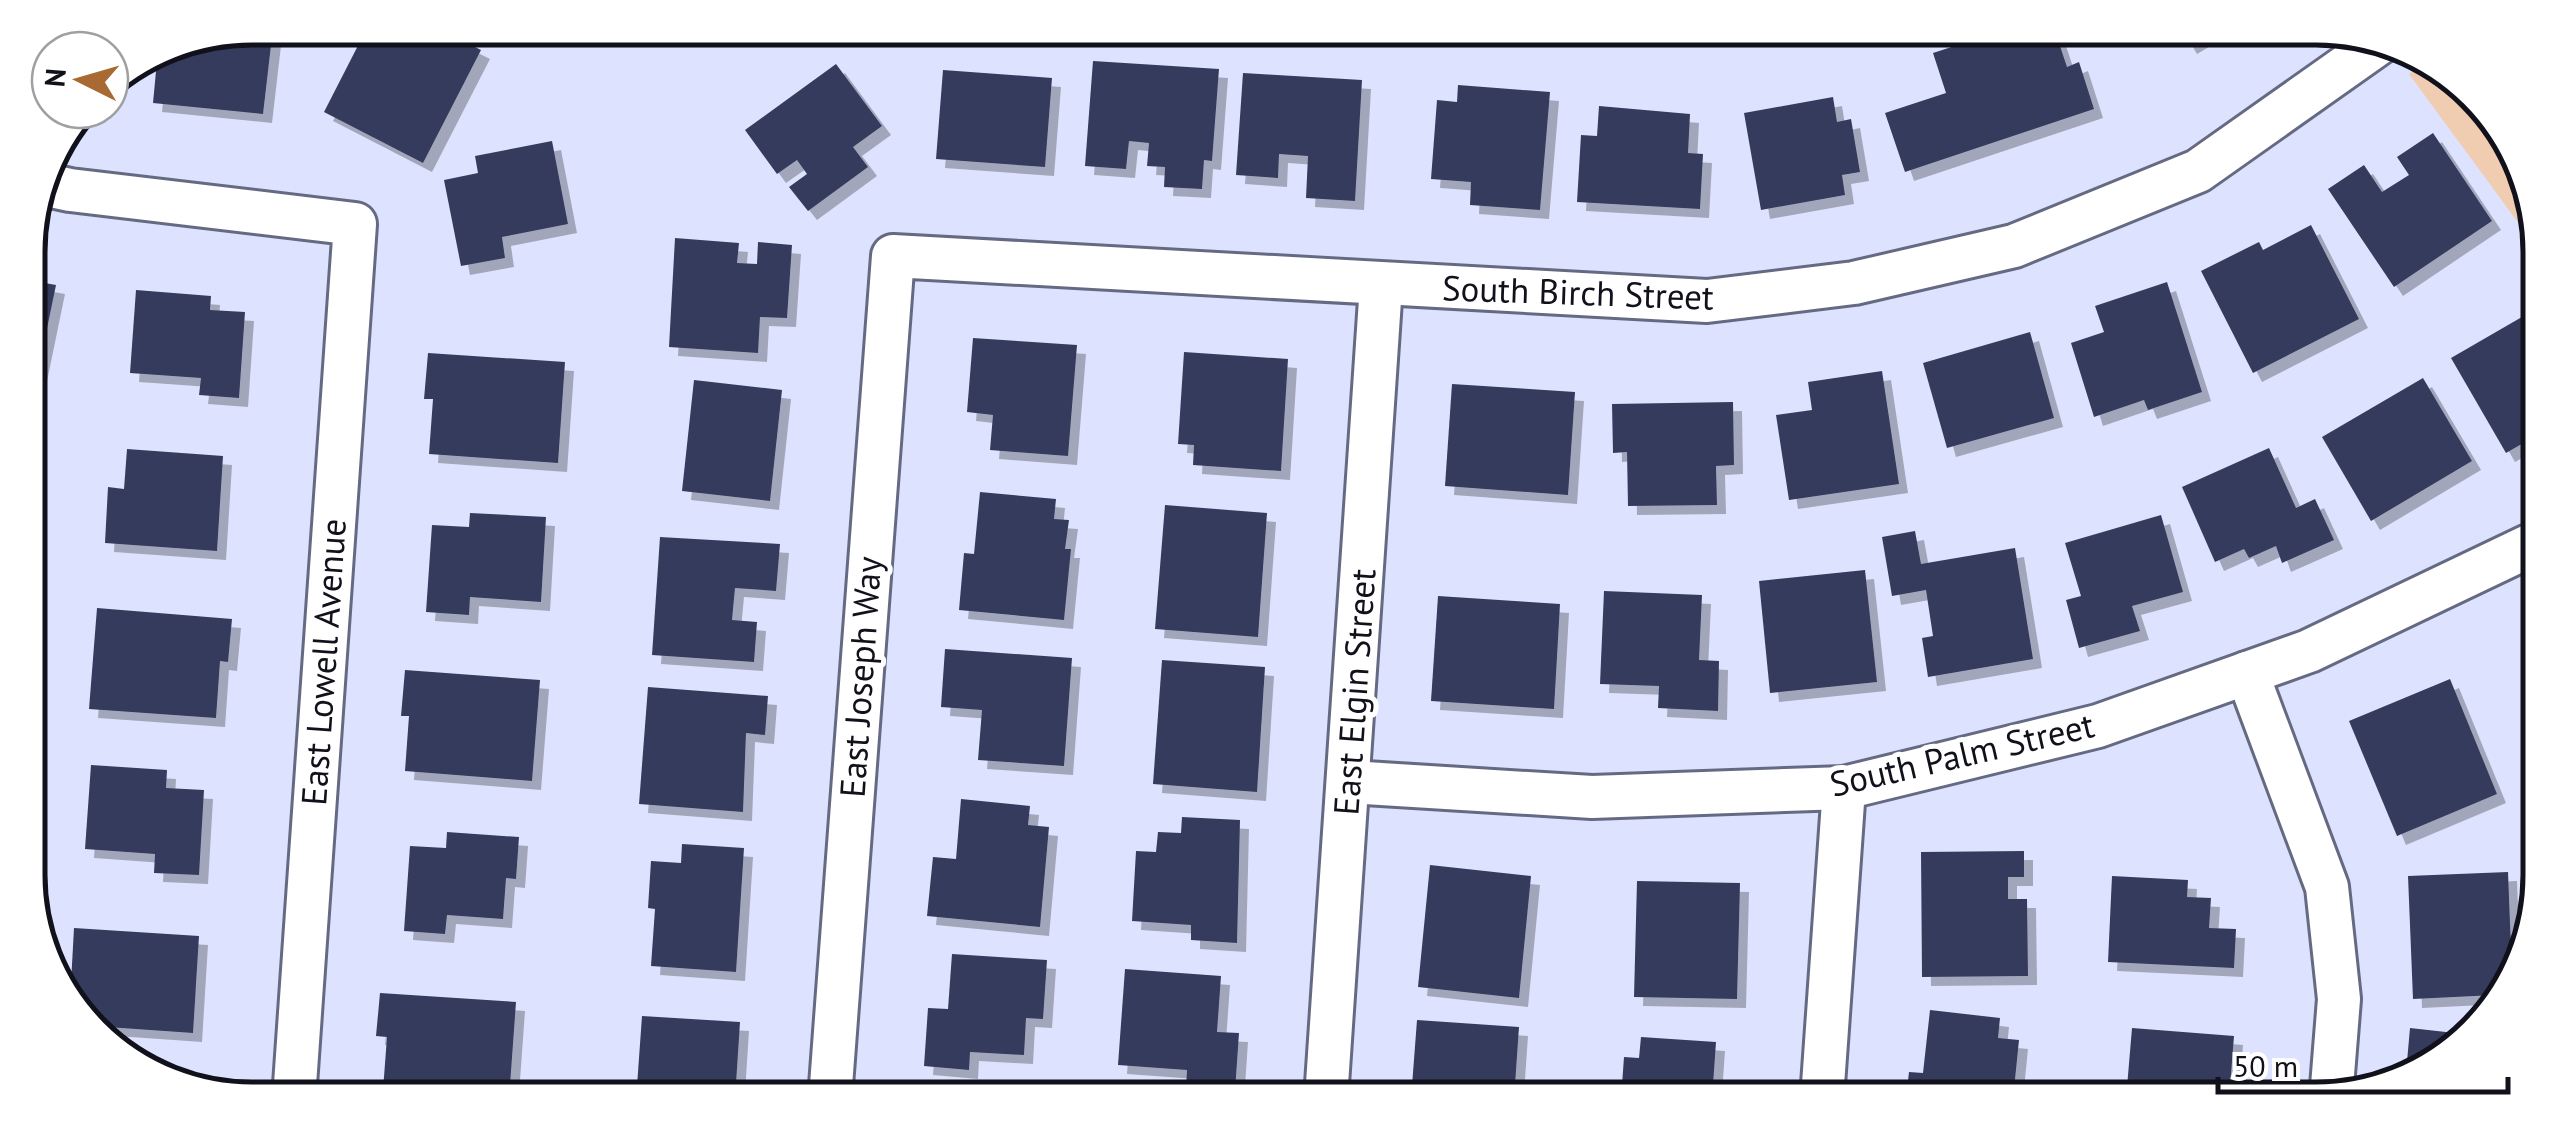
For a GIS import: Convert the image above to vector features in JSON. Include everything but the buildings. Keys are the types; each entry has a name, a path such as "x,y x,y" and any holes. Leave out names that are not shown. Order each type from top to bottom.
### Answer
{"street":[{"name":"South Birch Street","path":"893,256 1707,301 1854,283 2014,246 2198,171 2366,51"},
{"name":"East Lowell Avenue","path":"56,187 354,224 295,1082"},
{"name":"East Joseph Way","path":"831,1082 893,256"},
{"name":"East Elgin Street","path":"1327,1082 1381,285"},
{"name":"South Palm Street","path":"1349,782 1592,796 1844,788 2098,726 2247,674 2309,651 2523,548"},
{"path":"2247,674 2327,888 2338,998 2332,1082"},
{"path":"1823,1082 1844,788"}],"shaded area":[{"path":"2414,70 2442,88 2480,126 2507,173 2521,227 2409,74"}]}
